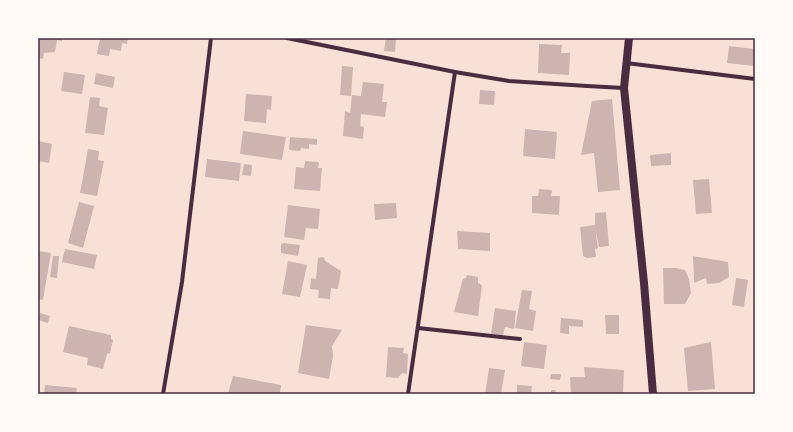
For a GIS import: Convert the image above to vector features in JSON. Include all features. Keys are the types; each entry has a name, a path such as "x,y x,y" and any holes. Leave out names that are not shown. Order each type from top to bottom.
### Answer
{"main road":[{"path":"629,38 624,88 644,283 653,394"}],"street":[{"path":"163,394 182,282 211,38"},
{"path":"287,38 455,72 509,81 624,88"},
{"path":"626,63 755,78"},
{"path":"408,394 455,72"},
{"path":"418,328 520,339"}],"building":[{"path":"38,38 62,38 62,41 57,40 55,52 44,53 43,59 38,58"},
{"path":"100,38 128,38 127,44 122,43 121,51 110,49 109,56 97,54"},
{"path":"386,38 396,38 395,52 384,51"},
{"path":"539,44 562,45 561,53 570,53 569,75 538,73"},
{"path":"729,46 755,49 755,66 727,63"},
{"path":"342,66 353,67 351,96 340,95"},
{"path":"64,72 85,75 82,94 61,91"},
{"path":"96,73 115,77 113,88 94,84"},
{"path":"363,82 384,84 382,102 387,102 385,117 361,114 360,126 364,127 363,139 343,136 345,111 350,113 352,95 361,96"},
{"path":"480,90 495,91 494,105 479,104"},
{"path":"246,94 272,96 271,110 267,109 266,123 244,121"},
{"path":"90,97 100,98 99,106 108,108 104,135 85,133"},
{"path":"612,99 620,190 598,192 594,153 581,155 592,101"},
{"path":"525,129 557,132 555,159 523,156"},
{"path":"243,131 286,137 282,160 240,154"},
{"path":"290,137 317,139 317,145 309,144 309,149 301,148 300,151 289,150"},
{"path":"38,141 52,144 49,163 38,161"},
{"path":"88,149 99,151 98,160 104,161 97,196 80,193"},
{"path":"671,153 671,165 651,166 650,155"},
{"path":"207,159 241,163 239,181 205,177"},
{"path":"305,161 319,162 318,168 322,168 320,191 294,189 296,167 304,168"},
{"path":"244,164 252,165 251,176 242,175"},
{"path":"709,179 712,213 696,214 693,180"},
{"path":"539,189 552,190 551,196 560,196 559,215 532,213 532,196 538,196"},
{"path":"79,202 94,206 83,248 68,243"},
{"path":"396,203 397,218 375,220 374,204"},
{"path":"288,205 320,209 318,229 306,228 304,240 284,237"},
{"path":"606,212 609,246 599,247 595,228 598,248 595,249 596,257 587,258 583,256 580,227 595,225 595,213"},
{"path":"457,231 490,233 490,251 458,249"},
{"path":"281,244 300,245 298,256 281,253"},
{"path":"65,249 97,255 94,269 62,262"},
{"path":"38,251 51,253 43,300 38,299"},
{"path":"53,256 59,256 57,278 50,277"},
{"path":"693,256 728,262 729,277 719,283 707,284 706,278 694,283"},
{"path":"324,257 325,261 341,271 338,289 331,288 330,299 318,298 319,290 310,289 311,278 316,279 318,258"},
{"path":"288,261 307,265 300,297 282,294"},
{"path":"663,268 685,270 689,279 691,293 685,304 664,304"},
{"path":"467,275 478,277 478,283 482,285 478,316 454,312 463,279 466,278"},
{"path":"736,278 748,280 744,307 732,305"},
{"path":"522,290 532,291 529,309 536,311 533,331 515,328"},
{"path":"495,308 516,311 514,329 505,327 503,335 491,334"},
{"path":"40,313 50,316 48,323 38,320"},
{"path":"605,315 619,315 619,334 606,334"},
{"path":"561,318 583,320 583,327 569,326 569,334 560,333"},
{"path":"306,325 342,330 332,346 333,356 329,379 298,373"},
{"path":"69,326 111,335 111,339 113,340 110,353 107,354 103,369 87,365 88,358 63,352"},
{"path":"524,342 547,345 544,369 521,366"},
{"path":"711,342 715,389 688,391 684,348"},
{"path":"388,347 404,348 403,353 408,354 407,374 402,373 398,378 386,377"},
{"path":"584,367 624,370 623,394 571,394 570,377 585,377"},
{"path":"489,368 505,370 501,394 485,394"},
{"path":"551,374 561,374 560,380 550,379"},
{"path":"233,376 281,385 280,394 228,394"},
{"path":"45,385 77,388 76,394 44,394"},
{"path":"517,385 532,386 531,394 517,394"},
{"path":"551,390 556,390 555,394 551,394"}]}
